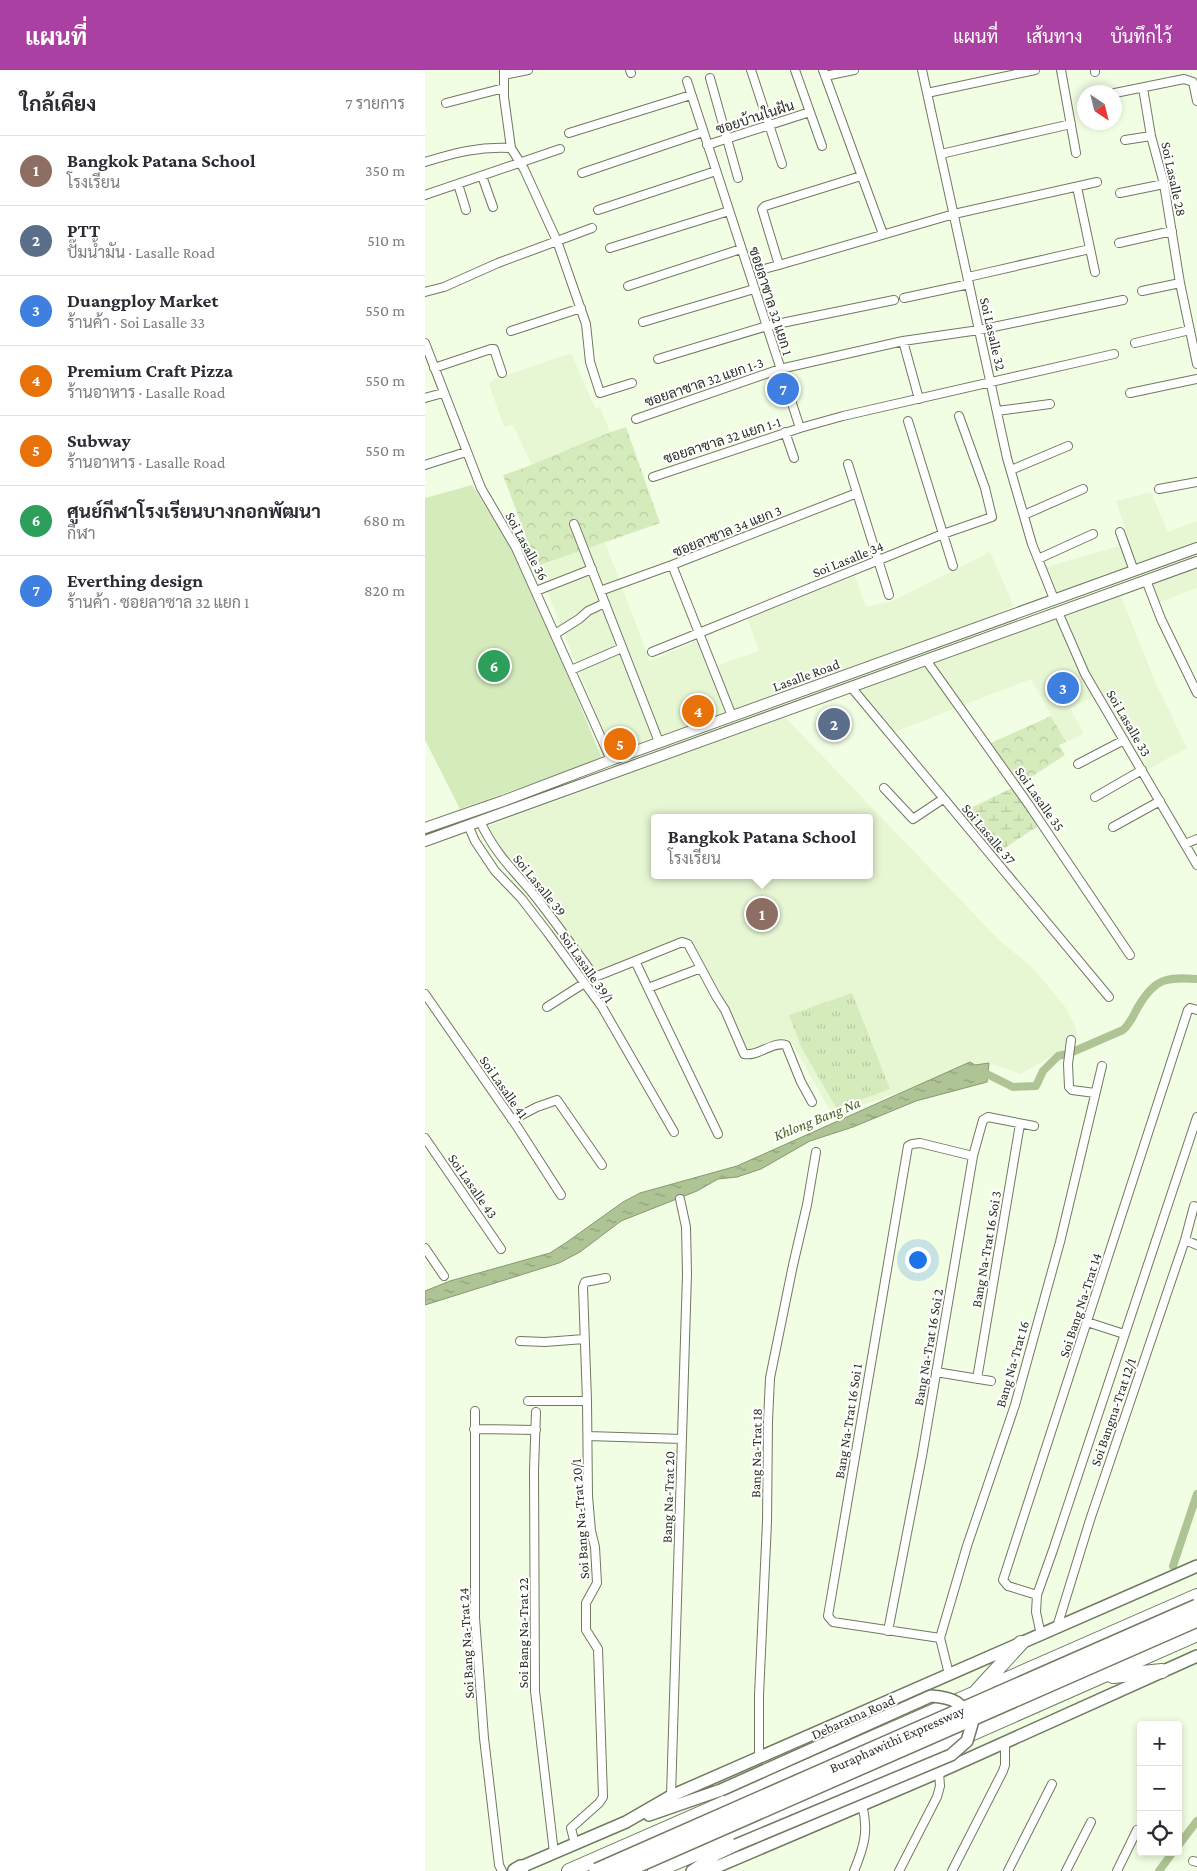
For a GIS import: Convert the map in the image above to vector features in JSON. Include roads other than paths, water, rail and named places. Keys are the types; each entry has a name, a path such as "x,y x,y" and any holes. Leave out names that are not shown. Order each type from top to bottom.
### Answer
{"highway":[{"name":"Debaratna Road","path":"569,1871 1197,1596"},
{"name":"Buraphawithi Expressway","path":"597,1871 1197,1607"},
{"name":"Buraphawithi Expressway","path":"623,1871 1197,1619"},
{"path":"655,1871 778,1819 1197,1634"},
{"path":"973,1695 1021,1643"},
{"path":"1098,1678 1162,1670"}],"main road":[{"name":"Debaratna Road","path":"516,1870 625,1822 671,1796 1197,1566"},
{"path":"707,1871 939,1772 1162,1670 1197,1656"},
{"path":"625,1822 721,1790 931,1696 948,1697 964,1708 972,1724 967,1741 951,1755 736,1845 717,1854 692,1871"}],"street":[{"path":"528,70 504,72 504,96 511,148 557,241 587,329 590,362 600,393 632,383"},
{"path":"751,70 782,164"},
{"path":"795,70 822,146"},
{"path":"854,70 824,73 883,234"},
{"name":"Soi Lasalle 32","path":"922,70 1007,458 1038,559 1054,599"},
{"path":"927,93 1035,70"},
{"path":"1061,70 1076,153"},
{"path":"710,78 738,178"},
{"path":"1122,92 1184,79 1193,82 1197,101"},
{"name":"ซอยลาซาล 32 แยก 1","path":"687,81 800,428"},
{"path":"446,103 504,88"},
{"name":"Soi Lasalle 28","path":"1143,88 1151,136 1164,184 1180,283 1197,364"},
{"path":"569,134 691,96"},
{"name":"ซอยบ้านในฝัน","path":"707,145 810,112"},
{"path":"941,154 1071,124"},
{"path":"582,173 703,132"},
{"path":"1125,140 1151,136"},
{"path":"425,162 467,150 496,147 511,148"},
{"path":"425,195 559,149"},
{"path":"598,210 716,171"},
{"path":"482,176 493,208"},
{"path":"779,265 762,208 861,176"},
{"path":"764,269 954,214 1097,182"},
{"path":"458,184 466,210"},
{"path":"1120,193 1164,184"},
{"path":"1077,187 1095,272"},
{"path":"610,248 729,211"},
{"path":"425,292 444,287 498,263 592,228"},
{"path":"1119,243 1172,232"},
{"path":"628,286 741,249"},
{"path":"904,298 1090,249"},
{"path":"1142,291 1180,283"},
{"path":"643,322 754,289"},
{"path":"658,359 767,326 894,300"},
{"name":"ซอยลาซาล 32 แยก 1-3","path":"636,419 780,369 903,341 979,330 1123,300"},
{"path":"511,331 581,308"},
{"path":"1135,344 1190,330"},
{"path":"903,341 919,399"},
{"name":"Soi Lasalle 36","path":"425,343 481,488 516,548 611,760"},
{"path":"434,368 494,349 502,373"},
{"path":"800,428 843,416 1114,354"},
{"path":"1130,394 1197,379"},
{"path":"425,398 443,393"},
{"path":"997,411 1050,404"},
{"name":"Soi Lasalle 34","path":"652,652 943,534 992,517 985,488 959,416"},
{"path":"908,422 953,566"},
{"name":"ซอยลาซาล 32 แยก 1-1","path":"653,477 800,428"},
{"path":"785,432 793,458"},
{"path":"1011,470 1068,446"},
{"path":"425,465 467,452"},
{"path":"849,464 877,561 889,595"},
{"path":"1159,489 1197,482"},
{"path":"1024,515 1083,489"},
{"name":"ซอยลาซาล 34 แยก 3","path":"699,633 672,565 857,493"},
{"path":"574,524 659,742"},
{"path":"1120,532 1134,571"},
{"path":"1038,559 1093,534"},
{"name":"Lasalle Road","path":"425,840 480,821 505,806 611,760 1197,548"},
{"name":"Lasalle Road","path":"425,828 616,772 1197,562"},
{"path":"600,591 672,565"},
{"path":"536,591 591,569"},
{"path":"1146,580 1161,619 1197,693"},
{"path":"1054,599 1058,612"},
{"path":"555,634 579,620 588,611 605,603"},
{"name":"Soi Lasalle 33","path":"1058,612 1085,674 1197,865"},
{"path":"699,633 732,716"},
{"path":"571,670 622,648"},
{"name":"Soi Lasalle 35","path":"926,660 1029,805 1131,955"},
{"name":"Soi Lasalle 37","path":"851,687 1109,996"},
{"path":"1079,764 1124,740"},
{"path":"611,760 616,772"},
{"path":"1095,797 1142,770"},
{"path":"884,788 913,819 943,798"},
{"path":"1113,827 1159,801"},
{"name":"Soi Lasalle 39","path":"480,821 486,835 506,864 530,891 593,974 596,976 600,975 685,942 725,1010 744,1054 751,1054 780,1044 785,1045 812,1102"},
{"name":"Soi Lasalle 39/1","path":"468,825 475,841 495,871 521,898 601,1007 674,1132"},
{"path":"1185,844 1197,839"},
{"path":"635,961 718,1134"},
{"path":"649,988 701,968"},
{"path":"547,1007 583,984"},
{"name":"Soi Lasalle 41","path":"425,994 561,1195"},
{"name":"Soi Bang Na-Trat 14","path":"1037,1595 1008,1586 1003,1580 1188,1010 1190,1008 1197,1010"},
{"path":"1071,1040 1068,1064 1069,1088 1095,1093"},
{"name":"Bang Na-Trat 16","path":"940,1638 975,1521 1015,1405 1059,1242 1101,1066"},
{"path":"512,1120 537,1106 557,1100 602,1165"},
{"name":"Bang Na-Trat 16 Soi 2","path":"888,1631 922,1456 973,1156 983,1119 988,1117 1034,1126"},
{"path":"1041,1634 1036,1612 1037,1595 1197,1117"},
{"name":"Bang Na-Trat 16 Soi 3","path":"977,1379 1020,1124"},
{"name":"Soi Lasalle 43","path":"425,1138 501,1249"},
{"name":"Bang Na-Trat 16 Soi 1","path":"940,1638 833,1622 828,1616 908,1146 920,1143 973,1156"},
{"name":"Bang Na-Trat 18","path":"759,1758 759,1695 767,1522 770,1378 807,1205 816,1152"},
{"name":"Bang Na-Trat 20","path":"671,1796 687,1274 686,1227 680,1199"},
{"name":"Soi Bangna-Trat 12/1","path":"1057,1627 1090,1520 1185,1240 1194,1206"},
{"path":"1185,1240 1197,1245"},
{"path":"425,1248 444,1276"},
{"name":"Soi Bang Na-Trat 20/1","path":"575,1844 571,1828 599,1803 603,1797 598,1650 596,1644 588,1635 586,1625 586,1603 597,1583 595,1547 591,1531 588,1496 583,1285 585,1282 606,1278"},
{"path":"1087,1322 1125,1334"},
{"path":"520,1341 545,1342 584,1339"},
{"path":"936,1372 991,1381"},
{"path":"528,1401 587,1400"},
{"name":"Soi Bang Na-Trat 24","path":"475,1412 475,1618 485,1738 499,1865 502,1871"},
{"name":"Soi Bang Na-Trat 22","path":"536,1412 535,1691 554,1853"},
{"path":"474,1429 535,1430"},
{"path":"588,1436 682,1439"},
{"path":"940,1638 949,1674"},
{"path":"952,1871 1003,1771 1005,1765 1005,1742"},
{"path":"899,1871 937,1797 940,1786 939,1772"},
{"path":"1008,1871 1052,1784"},
{"path":"854,1871 866,1835 866,1820 862,1805"},
{"path":"1066,1871 1091,1822"},
{"path":"1117,1871 1137,1830"}],"water":[{"path":"970,1062 975,1065 989,1063 987,1082 916,1101 853,1127 810,1141 761,1169 737,1177 718,1179 697,1191 621,1221 580,1252 559,1263 425,1305 425,1291 450,1281 550,1253 623,1202 640,1193 737,1166"}],"waterway":[{"name":"Khlong Bang Na","path":"978,1075 987,1074 1013,1087 1036,1086 1043,1071 1058,1056 1070,1053 1123,1030 1130,1022 1144,997 1162,981 1177,978 1197,979"},
{"path":"1173,1566 1197,1494"},
{"path":"1182,1841 1197,1821"},
{"path":"1159,1871 1170,1856"}],"place":[{"name":"Everthing design","path":"783,389"},
{"name":"ศูนย์กีฬาโรงเรียนบางกอกพัฒนา","path":"494,666"},
{"name":"Duangploy Market","path":"1063,688"},
{"name":"Premium Craft Pizza","path":"698,711"},
{"name":"PTT","path":"834,724"},
{"name":"Subway","path":"620,744"},
{"name":"Bangkok Patana School","path":"762,914"}]}
